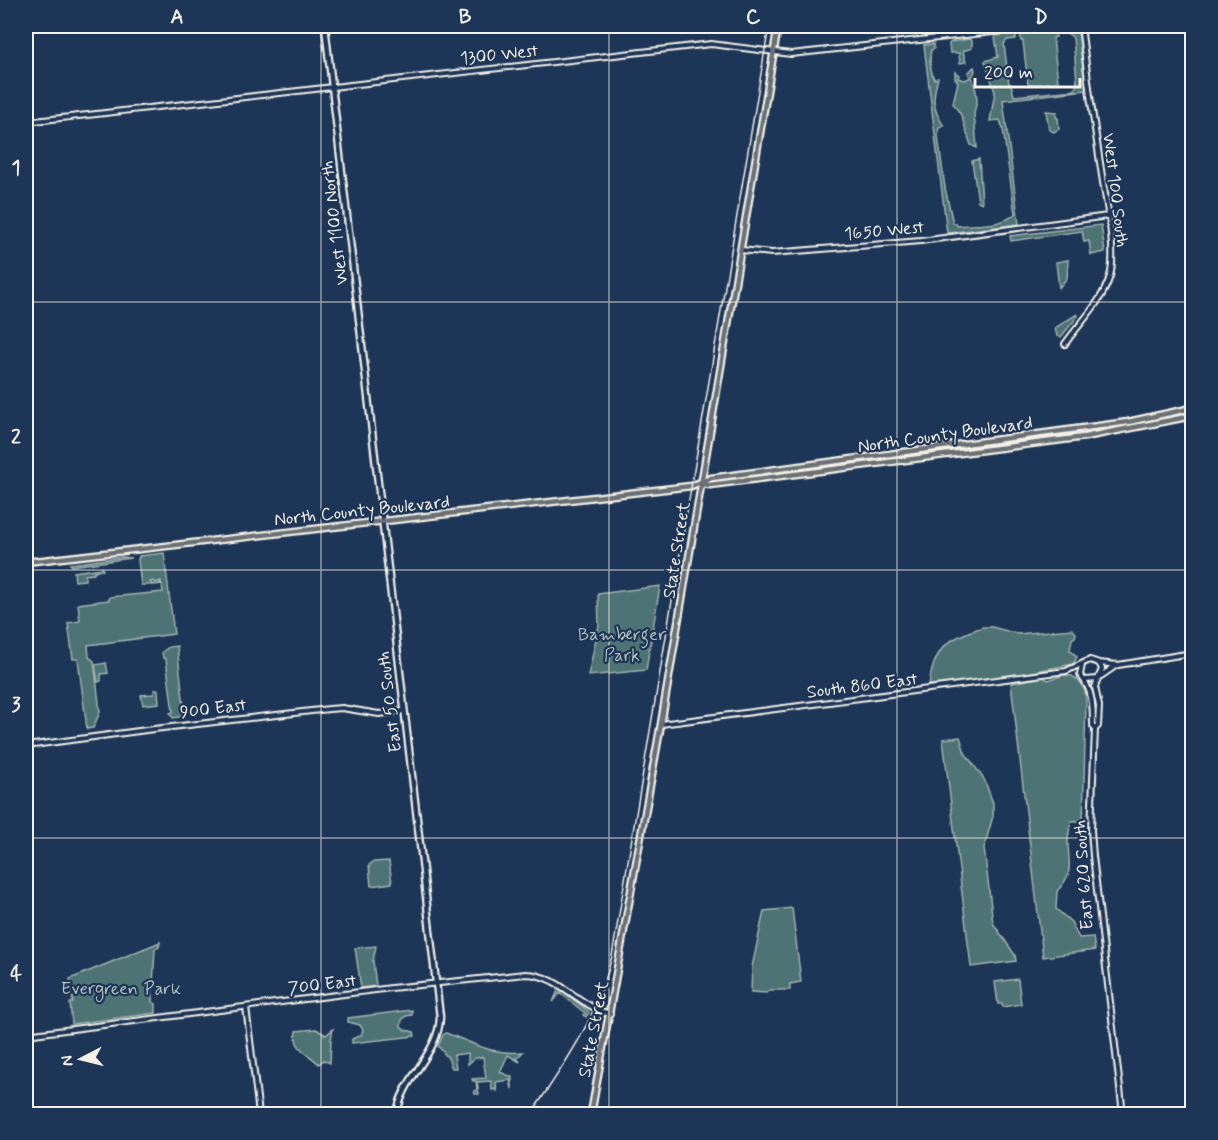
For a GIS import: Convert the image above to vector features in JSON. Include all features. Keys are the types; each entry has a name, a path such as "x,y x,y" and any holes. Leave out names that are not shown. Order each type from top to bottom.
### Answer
{"main road":[{"name":"West 1100 North","path":"325,26 366,385"},
{"name":"State Street","path":"591,1114 661,724 778,26"},
{"name":"East 50 South","path":"366,385 440,1017 434,1043 402,1094 397,1114"},
{"name":"North County Boulevard","path":"701,484 711,478 1128,422 1192,408"},
{"name":"North County Boulevard","path":"26,562 701,484 710,485 1062,440 1192,416"}],"street":[{"name":"1300 West","path":"26,122 711,44 792,54 1047,26"},
{"name":"West 100 South","path":"1065,344 1099,300 1110,274 1108,216 1081,26"},
{"name":"1650 West","path":"741,250 778,253 921,240 1108,216"},
{"path":"1118,665 1099,678 1085,680 1080,675 1082,664 1090,660 1118,665 1192,653"},
{"path":"1099,663 1102,669 1099,678"},
{"name":"South 860 East","path":"661,724 1066,671 1082,664"},
{"name":"South 860 East","path":"1066,671 1080,675"},
{"name":"East 620 South","path":"1095,729 1098,726 1099,706 1095,691 1099,678"},
{"name":"East 620 South","path":"1085,680 1091,696 1095,729 1092,840 1123,1114"},
{"name":"900 East","path":"26,746 329,709 342,708 374,714 404,711"},
{"name":"700 East","path":"26,1035 519,974 540,975 554,980 586,1005 610,1014"},
{"path":"246,1007 259,1114"}],"green space":[{"path":"1073,27 1078,29 1086,90 1003,100 1019,224 947,233 924,45 933,44 934,49 931,50 930,61 934,79 938,78 934,103 944,126 939,127 938,136 945,188 953,223 957,226 988,224 1003,221 1015,214 1003,129 1000,120 990,121 995,92 985,61 998,57 995,36 1016,34 1016,39 1007,40 1004,44 1009,84 1011,84 1014,96 1075,90 1077,81 1073,38 1069,34 1060,34 1059,29"},
{"path":"1055,29 1056,37 1053,38 1058,82 1028,85 1020,33"},
{"path":"969,39 972,41 972,48 963,51 966,62 960,63 959,53 950,53 949,44"},
{"path":"974,67 972,77 977,100 974,114 977,148 971,145 961,115 953,103 958,82 955,72 959,75 958,78 966,80 970,77 968,73"},
{"path":"1046,111 1057,112 1059,129 1054,132 1049,130"},
{"path":"979,159 982,203 978,201 972,161"},
{"path":"1101,225 1105,252 1091,255 1089,241 1084,242 1082,231 1011,241 1010,236"},
{"path":"1068,260 1067,278 1059,288 1056,262"},
{"path":"1077,314 1078,316 1061,337 1057,336 1055,328"},
{"path":"164,553 174,634 88,645 89,657 94,661 100,712 93,728 87,729 78,659 73,659 68,623 80,621 78,604 109,600 110,597 163,592 162,584 154,585 161,581 150,582 153,585 141,585 138,560 139,556"},
{"path":"122,557 131,558 72,566 70,564"},
{"path":"102,568 103,570 94,571 94,574 85,575 85,580 75,581 74,572"},
{"name":"Bamberger Park","path":"660,586 646,670 588,676 599,625 598,594"},
{"path":"983,627 1018,634 1072,629 1076,633 1070,650 1077,657 1073,664 995,679 929,685 935,661 945,646 960,635"},
{"path":"177,646 185,716 173,718 170,713 173,712 166,659 163,658 162,652 169,647"},
{"path":"106,663 108,673 101,674 101,681 98,682 95,665"},
{"path":"1064,675 1072,676 1079,681 1085,691 1083,821 1071,821 1068,838 1068,873 1063,885 1057,891 1056,909 1071,922 1079,938 1093,937 1095,950 1043,957 1011,683 1043,677 1048,680"},
{"path":"154,690 158,690 159,703 143,705 141,695 154,694"},
{"path":"960,737 965,753 984,779 993,803 993,816 984,848 993,923 1015,955 1016,961 971,967 943,739"},
{"path":"389,861 392,883 371,886 369,865 373,862"},
{"path":"792,908 801,982 790,984 790,990 751,992 752,967 764,911"},
{"name":"Evergreen Park","path":"160,942 159,947 155,949 152,1002 156,1004 156,1013 72,1024 70,1003 73,1003 70,979"},
{"path":"376,946 373,961 376,986 361,988 355,948"},
{"path":"1018,979 1021,1004 1003,1007 1002,1004 998,1004 995,982"},
{"path":"559,988 589,1012 586,1017 583,1015 585,1013 560,993 553,1002"},
{"path":"412,1010 412,1015 402,1020 401,1026 405,1030 414,1032 415,1036 352,1043 352,1039 361,1035 363,1030 360,1025 348,1022 348,1018"},
{"path":"316,1029 326,1035 333,1029 330,1063 324,1060 319,1064 302,1050 297,1042 296,1031"},
{"path":"446,1033 492,1050 523,1052 517,1058 520,1062 508,1055 500,1072 512,1077 512,1089 510,1080 496,1082 497,1092 496,1089 492,1090 491,1081 477,1082 479,1094 475,1094 476,1081 472,1079 486,1078 483,1057 475,1058 468,1064 468,1053 454,1055 456,1068 452,1068 448,1058 438,1046"}],"railway":[{"path":"531,1114 568,1058 589,1020 612,956 769,26"}]}
